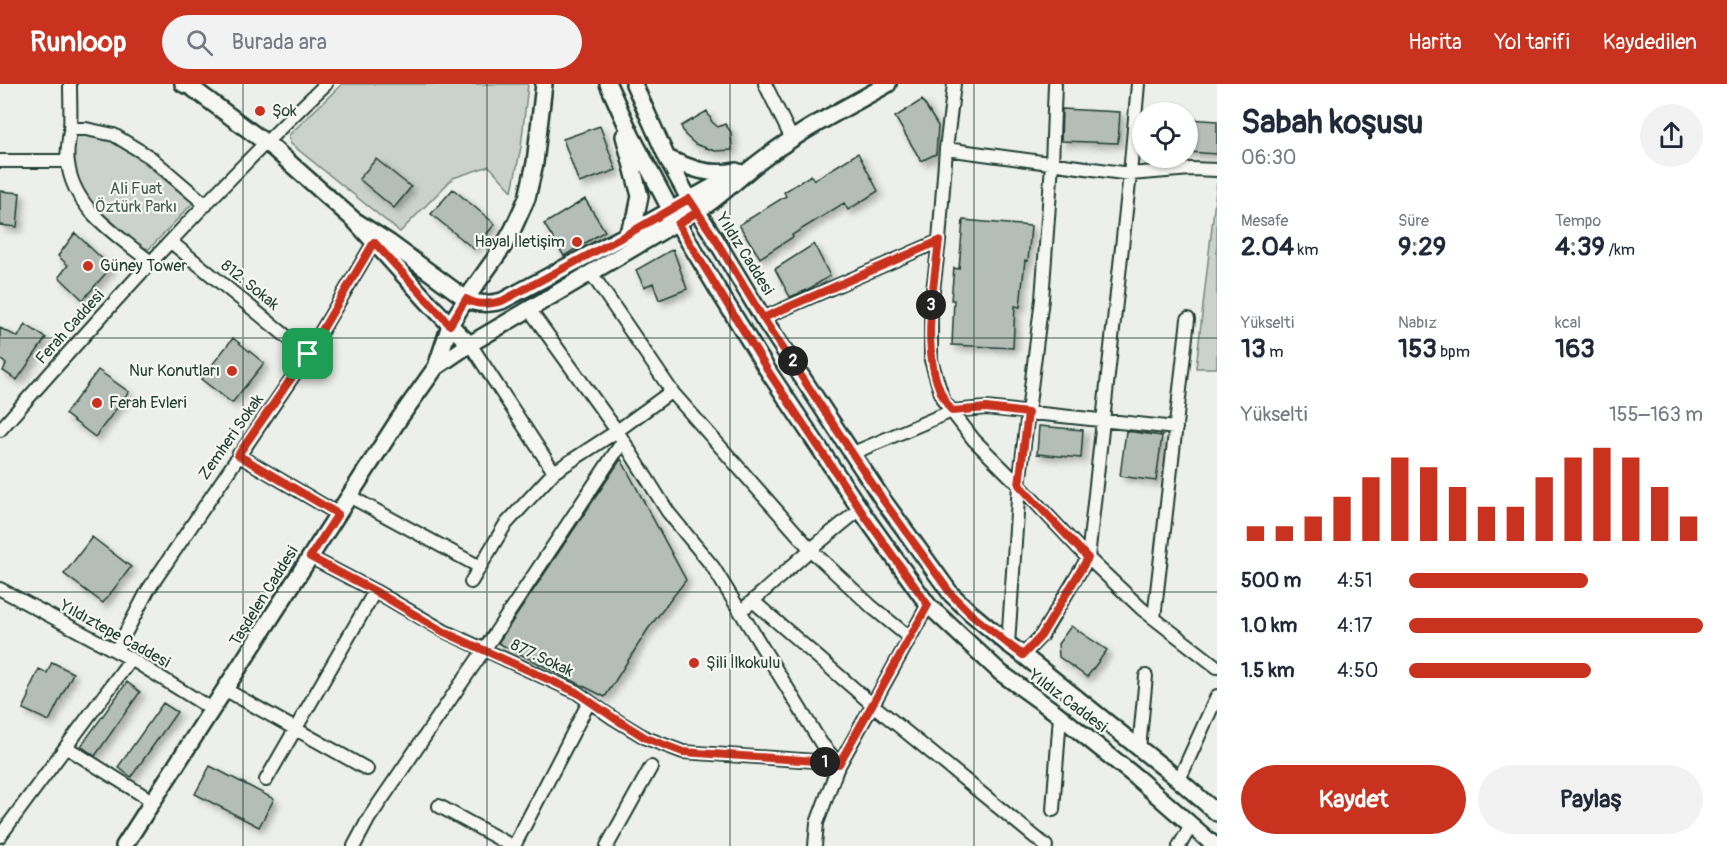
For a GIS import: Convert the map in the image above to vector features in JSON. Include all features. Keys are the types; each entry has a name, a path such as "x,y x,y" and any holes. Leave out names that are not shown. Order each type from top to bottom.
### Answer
{"main road":[{"path":"183,84 191,87 265,142 354,220 450,325 476,340"},
{"path":"436,367 450,325 469,301 503,247 527,198 535,163 544,84"},
{"path":"608,84 640,196 636,216 626,235"},
{"name":"Yıldız Caddesi","path":"608,84 632,137 674,217 770,374 860,509 928,605 1001,673 1060,716 1144,784 1215,846"},
{"name":"Yıldız Caddesi","path":"634,84 667,158 693,205 763,318 883,500 951,594 971,614 1217,813"},
{"path":"436,367 476,340 591,273 693,205 728,190 751,166 792,139 888,84"},
{"path":"667,158 691,169 705,172 722,173 751,166"},
{"path":"469,301 492,304 502,301 626,235 674,217"},
{"path":"354,220 390,243 482,312 485,322 484,330 476,340"},
{"name":"Taşdelen Caddesi","path":"124,846 399,419 436,367"}],"street":[{"path":"70,84 67,161 75,188 89,210 152,263"},
{"name":"Ferah Caddesi","path":"0,430 66,354 265,142 326,84"},
{"path":"765,84 792,139"},
{"path":"954,84 931,304 931,360 943,400 974,440 1088,558 1154,618 1217,667"},
{"path":"1008,644 1019,485 1042,299 1052,164 1055,84"},
{"path":"1023,655 1041,636 1088,558 1138,84"},
{"path":"70,129 86,129 114,135 150,157 206,205"},
{"path":"946,149 1130,174 1191,169 1217,170"},
{"path":"0,161 67,161"},
{"path":"763,318 939,241"},
{"name":"812. Sokak","path":"171,242 308,354"},
{"name":"Zemheri Sokak","path":"116,651 148,590 308,354 374,242"},
{"path":"591,273 672,391 810,550 872,607 910,638"},
{"path":"529,309 620,436 668,512 713,567 821,743 839,764"},
{"path":"1154,618 1188,319"},
{"path":"476,340 554,472"},
{"path":"471,582 505,525 554,472 620,436 672,391"},
{"path":"853,453 952,411 986,408 1176,428"},
{"path":"354,846 369,818 484,650 620,436"},
{"path":"238,455 338,514"},
{"path":"349,496 480,567"},
{"path":"741,612 860,509"},
{"name":"877.Sokak","path":"310,557 375,591 444,632 576,692 646,738 683,752 839,764"},
{"name":"Yıldıztepe Caddesi","path":"0,590 131,659 213,710"},
{"path":"266,780 375,591"},
{"path":"753,601 873,705 1046,846"},
{"path":"815,846 817,823 839,764 928,605"},
{"path":"0,836 131,659"},
{"path":"1139,749 1146,676"},
{"path":"226,690 367,769"},
{"path":"1179,780 1217,696"},
{"path":"439,806 513,846 589,702"},
{"path":"1053,810 1060,716"},
{"path":"66,747 152,801"},
{"path":"607,846 651,767"},
{"path":"1179,846 1191,826"}],"green space":[{"path":"342,84 528,84 521,147 512,191 489,166 453,178 400,232 290,143 289,135"},
{"name":"Ali Fuat Öztürk Parkı","path":"74,135 97,135 119,142 193,203 149,249 142,247 85,198 73,170"},
{"path":"1217,182 1217,368 1196,368"}],"building":[{"path":"922,100 938,126 936,154 921,161 895,117"},
{"path":"1062,109 1120,112 1118,143 1061,141"},
{"path":"707,111 712,122 718,127 725,124 731,132 732,150 715,151 695,144 685,135 681,126"},
{"path":"1198,120 1217,121 1217,154 1198,153"},
{"path":"600,126 616,170 579,183 563,139"},
{"path":"858,153 878,191 848,210 844,203 760,258 739,225 786,196 784,192 811,175 814,180"},
{"path":"376,159 411,187 394,208 359,179"},
{"path":"453,189 495,224 474,249 431,214"},
{"path":"0,191 20,193 17,227 0,225"},
{"path":"585,199 605,231 564,256 544,224"},
{"path":"963,220 1031,226 1020,307 1015,306 1013,348 952,345 954,300 951,300 954,268 959,269"},
{"name":"Güney Tower","path":"75,233 111,267 83,300 59,277 68,265 58,256"},
{"path":"814,244 830,276 790,297 775,269"},
{"path":"673,249 687,289 659,300 653,283 644,287 636,270"},
{"path":"25,324 46,338 17,380 3,371 6,364 0,359 0,328 18,337"},
{"name":"Nur Konutları","path":"233,338 264,363 232,403 201,379"},
{"name":"Ferah Evleri","path":"98,370 129,392 95,437 65,414"},
{"path":"1039,426 1083,430 1081,458 1037,454"},
{"path":"1126,431 1162,436 1156,481 1120,476"},
{"path":"621,459 686,580 648,629 605,697 498,643"},
{"path":"92,537 131,567 103,603 64,574"},
{"path":"1071,626 1107,650 1087,677 1059,657 1058,644"},
{"path":"52,662 73,673 49,721 23,709 39,669 47,673"},
{"path":"127,682 140,692 95,756 81,746"},
{"path":"163,703 177,712 131,777 118,767"},
{"path":"210,766 274,799 259,827 195,794"}],"place":[{"name":"Şok","path":"260,111"},
{"name":"Hayal İletişim","path":"577,242"},
{"name":"Güney Tower","path":"88,266"},
{"name":"Nur Konutları","path":"232,371"},
{"name":"Ferah Evleri","path":"97,403"},
{"name":"Şili İlkokulu","path":"694,663"}],"route":[{"path":"308,354 238,455 338,514 310,557 375,591 444,632 576,692 646,738 683,752 839,764 928,605 864,515 770,374 678,224 697,212 763,318 883,500 951,594 971,614 1023,655 1041,636 1088,558 1019,485 1028,413 986,408 952,411 943,400 931,360 931,304 939,241 763,318 689,199 502,301 482,304 466,299 450,325 374,242 308,354"}]}
